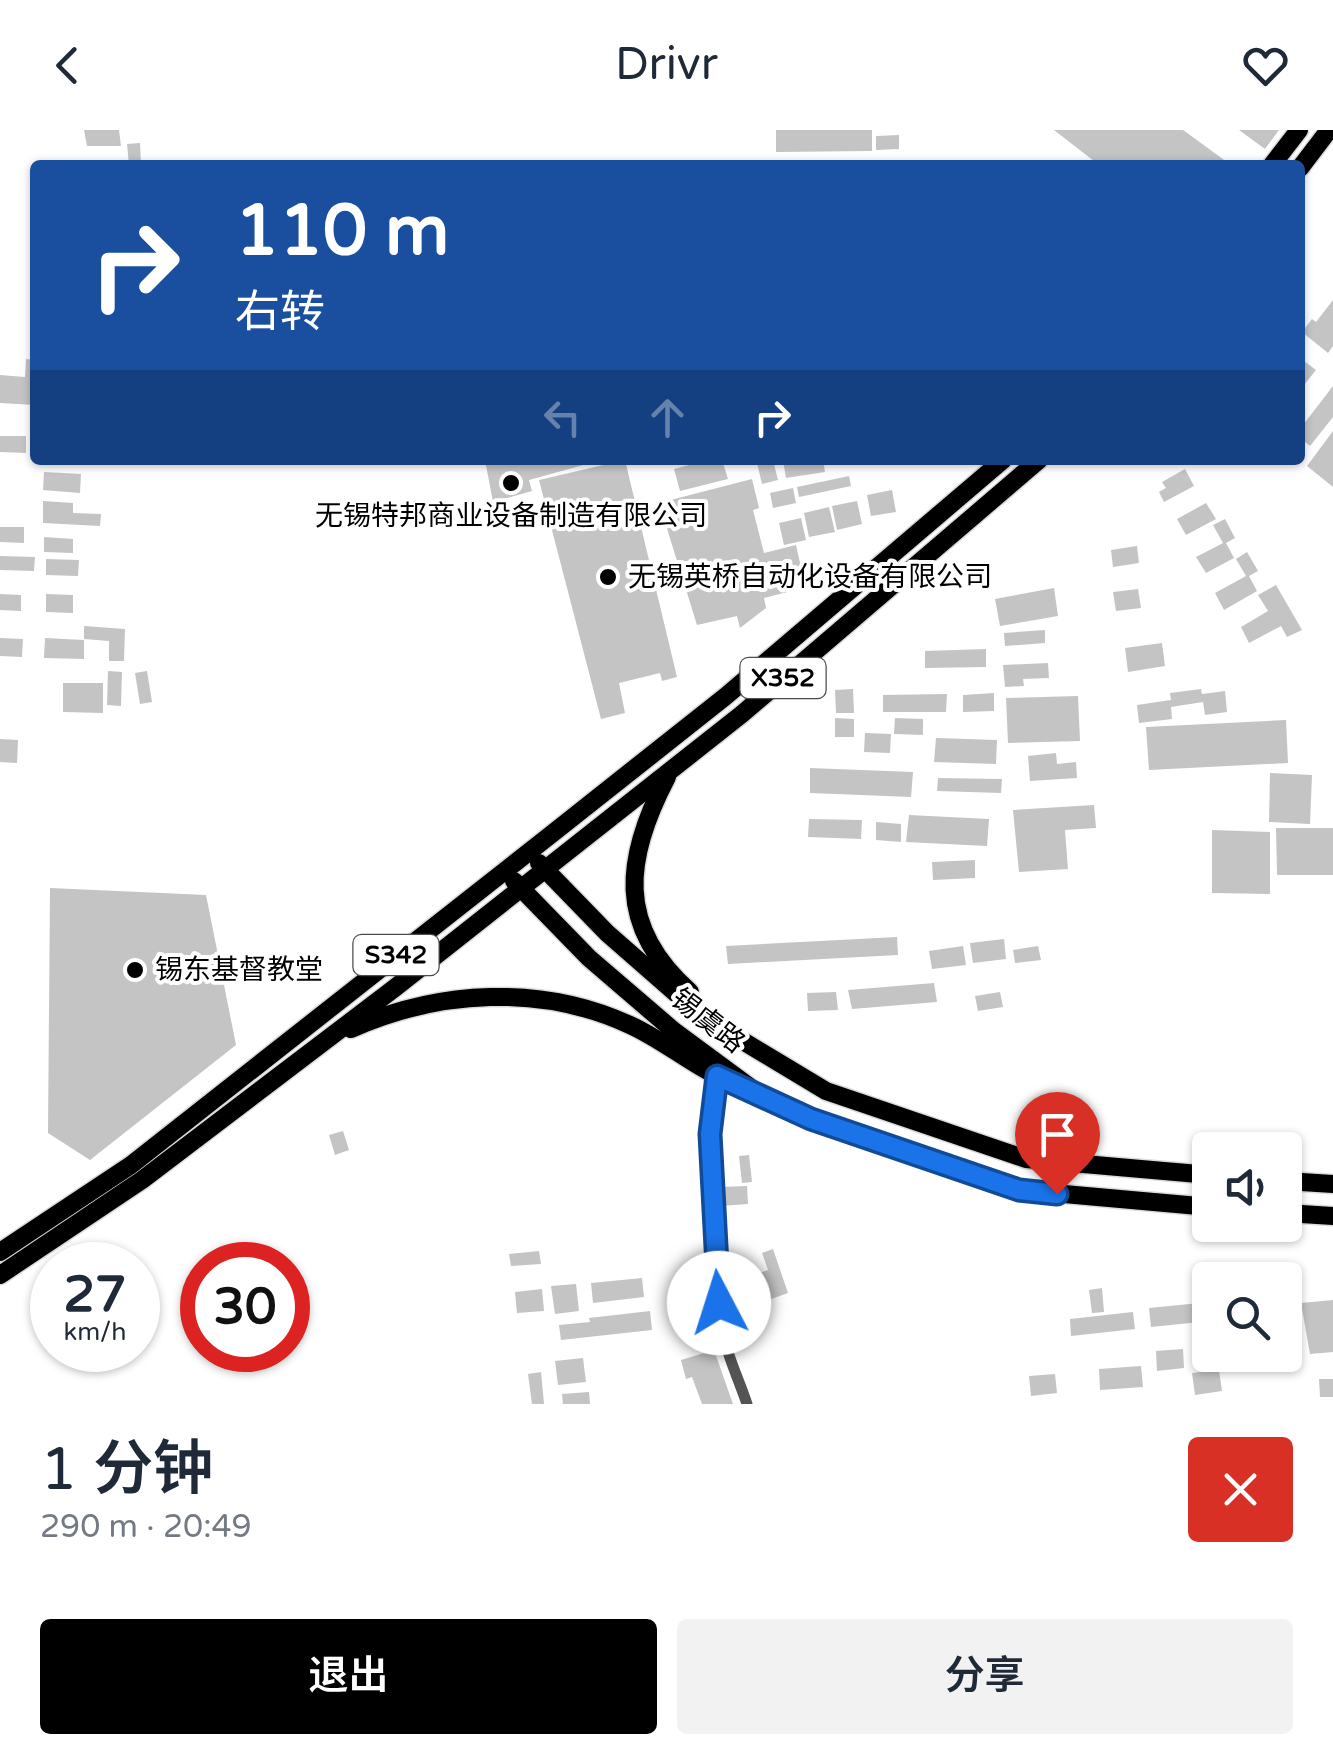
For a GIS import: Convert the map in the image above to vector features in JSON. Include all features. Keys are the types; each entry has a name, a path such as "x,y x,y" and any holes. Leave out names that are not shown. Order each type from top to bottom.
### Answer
{"main road":[{"path":"1276,160 1299,130"},
{"path":"1305,161 1329,130"},
{"name":"X352","path":"530,852 726,696 997,465"},
{"name":"X352","path":"520,888 742,714 1033,465"},
{"path":"671,769 646,820 635,856 634,881 643,926 653,950 676,979 738,1029 762,1054"},
{"name":"锡虞路","path":"530,852 652,974 703,1017 826,1091 1026,1159 1192,1173"},
{"name":"S342","path":"0,1252 130,1165 530,852"},
{"name":"锡虞路","path":"505,870 590,958 674,1031 766,1099 811,1119 1019,1190 1192,1205"},
{"name":"S342","path":"0,1275 142,1180 520,888"},
{"path":"323,1042 413,1006 456,998 530,998 573,1006 632,1025 717,1076 766,1099"},
{"path":"1302,1182 1333,1184"},
{"path":"1302,1214 1333,1216"}],"street":[{"path":"717,1076 710,1134 716,1272 723,1334 748,1404"}],"building":[{"path":"84,130 119,130 121,146 87,146"},
{"path":"776,130 872,130 872,151 776,152"},
{"path":"1054,130 1183,130 1224,160 1093,160"},
{"path":"1239,130 1279,130 1265,149"},
{"path":"899,135 899,149 876,150 876,136"},
{"path":"140,143 141,160 129,160 127,144"},
{"path":"1333,300 1333,346 1328,353 1305,334 1312,319 1316,322"},
{"path":"26,359 30,359 30,405 0,403 0,375 25,377"},
{"path":"1305,362 1316,370 1305,384"},
{"path":"1333,386 1333,417 1310,446 1305,442 1305,422"},
{"path":"1333,431 1333,487 1307,466"},
{"path":"0,436 26,436 26,453 0,452"},
{"name":"无锡特邦商业设备制造有限公司","path":"486,465 583,465 529,480 532,491 493,502"},
{"name":"无锡英桥自动化设备有限公司","path":"604,465 626,465 677,677 662,681 660,673 619,683 625,713 601,719 539,480"},
{"path":"724,465 728,479 680,491 674,469"},
{"path":"757,465 774,465 778,480 762,484"},
{"path":"784,465 824,465 825,472 786,478"},
{"path":"1185,469 1194,486 1164,502 1159,492 1166,488 1162,482"},
{"path":"44,472 81,474 80,493 43,490"},
{"path":"849,476 851,486 799,497 797,487"},
{"path":"752,479 759,508 753,510 764,553 796,545 802,572 791,574 795,590 764,598 766,608 740,628 737,616 697,625 659,503"},
{"path":"793,488 796,503 773,508 770,493"},
{"path":"892,490 896,512 871,516 867,495"},
{"path":"43,501 73,503 73,513 101,514 100,526 43,523"},
{"path":"857,501 862,524 837,530 832,506"},
{"path":"1206,503 1216,519 1186,535 1177,519"},
{"path":"829,507 835,532 809,537 804,513"},
{"path":"801,518 806,540 784,545 779,523"},
{"path":"1225,519 1235,538 1226,543 1234,558 1206,573 1196,557 1223,543 1213,525"},
{"path":"0,527 24,527 24,543 0,542"},
{"path":"44,537 73,539 73,553 44,552"},
{"path":"1137,546 1139,563 1113,567 1111,550"},
{"path":"1247,552 1258,571 1249,576 1257,591 1224,610 1215,593 1246,576 1236,559"},
{"path":"0,556 35,557 34,571 0,570"},
{"path":"46,559 79,560 78,576 46,575"},
{"path":"1276,585 1302,630 1287,637 1281,626 1249,643 1241,627 1268,611 1258,595"},
{"path":"1054,588 1058,616 1000,626 995,599"},
{"path":"1138,589 1141,608 1116,611 1113,592"},
{"path":"0,594 21,595 21,611 0,610"},
{"path":"46,594 73,595 73,613 46,612"},
{"path":"84,626 125,629 124,661 109,661 109,641 84,639"},
{"path":"1045,630 1045,643 1005,646 1004,633"},
{"path":"0,638 23,639 22,657 0,656"},
{"path":"45,638 84,640 84,659 44,658"},
{"path":"1162,643 1165,666 1128,672 1125,648"},
{"path":"986,649 986,667 925,668 925,651"},
{"path":"1048,663 1049,678 1023,679 1024,686 1005,687 1003,665"},
{"path":"108,671 122,672 121,706 107,705"},
{"path":"147,671 152,702 140,704 135,673"},
{"path":"63,683 103,683 103,713 63,712"},
{"path":"853,689 854,713 836,713 835,690"},
{"path":"1201,689 1202,694 1225,691 1227,712 1205,715 1203,702 1171,707 1172,719 1139,723 1137,705 1171,700 1170,693"},
{"path":"994,693 994,711 963,712 963,695"},
{"path":"947,694 946,712 883,712 883,695"},
{"path":"1078,696 1080,741 1008,743 1006,698"},
{"path":"835,718 854,719 854,737 835,737"},
{"path":"895,718 923,719 923,735 894,734"},
{"path":"1286,720 1288,763 1149,770 1146,727"},
{"path":"865,733 891,734 890,753 864,752"},
{"path":"936,738 997,740 996,764 934,762"},
{"path":"0,739 18,740 17,763 0,762"},
{"path":"1056,753 1057,764 1076,762 1077,778 1030,781 1028,756"},
{"path":"810,768 913,772 911,797 810,793"},
{"path":"1270,773 1312,775 1310,824 1269,822"},
{"path":"938,778 1002,779 1001,793 937,791"},
{"path":"1094,805 1096,828 1065,830 1068,869 1019,872 1013,810"},
{"path":"909,815 989,819 987,846 906,842"},
{"path":"809,819 862,820 861,839 808,837"},
{"path":"876,822 901,824 901,842 876,840"},
{"path":"1276,828 1333,828 1333,875 1277,875"},
{"path":"1212,830 1270,832 1270,894 1212,893"},
{"path":"975,860 975,878 933,880 932,862"},
{"name":"锡东基督教堂","path":"50,888 206,895 236,1045 90,1160 48,1133"},
{"path":"897,937 898,955 728,964 726,946"},
{"path":"1004,939 1006,959 973,963 970,943"},
{"path":"963,946 966,965 932,969 929,951"},
{"path":"1038,946 1041,960 1015,963 1013,950"},
{"path":"934,983 937,1002 852,1009 848,990"},
{"path":"836,992 838,1010 808,1011 807,993"},
{"path":"1000,992 1003,1007 978,1011 975,996"},
{"path":"343,1131 349,1150 335,1155 329,1135"},
{"path":"749,1155 752,1182 742,1183 739,1156"},
{"path":"747,1186 748,1204 721,1206 720,1187"},
{"path":"773,1249 788,1293 738,1311 728,1284 768,1270 762,1253"},
{"path":"539,1251 541,1264 511,1266 509,1254"},
{"path":"642,1278 644,1297 593,1303 591,1283"},
{"path":"576,1284 579,1311 555,1314 551,1286"},
{"path":"1102,1288 1104,1312 1092,1313 1089,1290"},
{"path":"542,1289 544,1311 517,1313 515,1292"},
{"path":"1333,1300 1333,1352 1310,1354 1302,1303"},
{"path":"1192,1304 1192,1323 1151,1327 1149,1308"},
{"path":"650,1311 652,1330 561,1340 559,1325"},
{"path":"1133,1312 1135,1329 1071,1336 1070,1319"},
{"path":"1183,1349 1184,1368 1157,1371 1156,1351"},
{"path":"714,1350 733,1404 702,1404 692,1377 686,1379 681,1360"},
{"path":"583,1358 586,1382 558,1385 555,1361"},
{"path":"1141,1366 1143,1387 1100,1390 1099,1369"},
{"path":"541,1372 544,1404 532,1404 528,1374"},
{"path":"1219,1372 1222,1391 1195,1395 1192,1373"},
{"path":"1055,1374 1057,1393 1031,1396 1029,1376"},
{"path":"1319,1379 1333,1379 1333,1397 1320,1397"},
{"path":"589,1392 590,1404 563,1404 562,1394"}],"place":[{"name":"无锡特邦商业设备制造有限公司","path":"511,483"},
{"name":"无锡英桥自动化设备有限公司","path":"608,577"},
{"name":"锡东基督教堂","path":"135,970"}],"route":[{"path":"719,1303 710,1134 717,1076 811,1119 1019,1190 1057,1194"}]}
